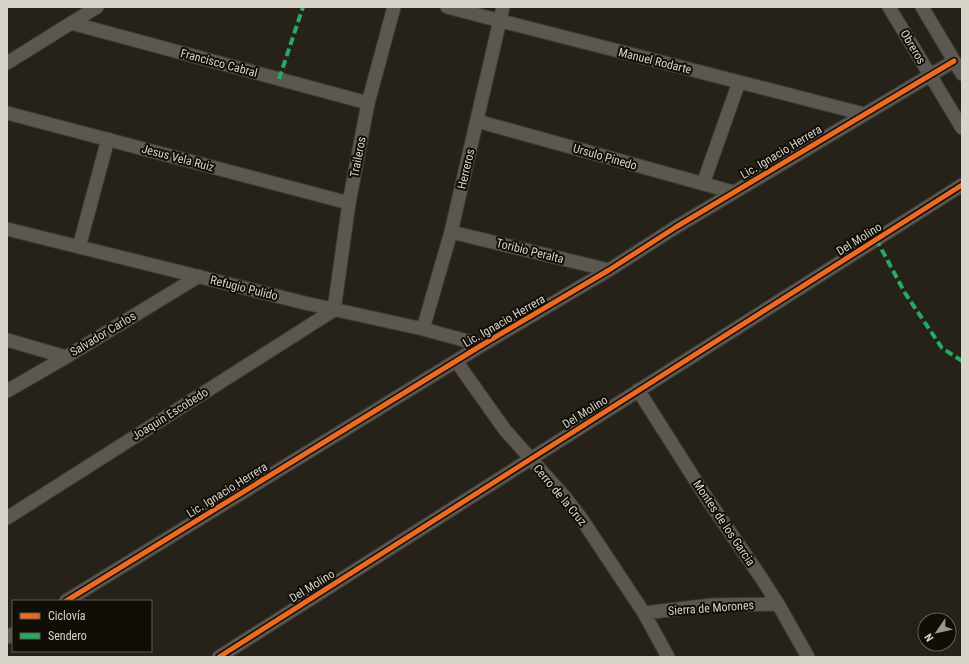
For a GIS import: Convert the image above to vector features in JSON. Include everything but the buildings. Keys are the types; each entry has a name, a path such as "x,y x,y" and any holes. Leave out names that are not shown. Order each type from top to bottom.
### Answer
{"street":[{"path":"7,62 97,7"},
{"name":"Traileros","path":"334,310 349,203 368,102 394,7"},
{"name":"Manuel Rodarte","path":"447,7 864,114"},
{"name":"Herreros","path":"423,329 451,232 502,7"},
{"name":"Obreros","path":"889,7 962,128"},
{"path":"922,7 962,74"},
{"name":"Francisco Cabral","path":"71,23 279,80 368,102"},
{"name":"Lic. Ignacio Herrera","path":"68,600 482,345 609,270 733,192 954,61"},
{"path":"703,184 739,82"},
{"name":"Jesus Vela Ruiz","path":"7,113 349,203"},
{"name":"Ursulo Pinedo","path":"477,121 733,192"},
{"path":"79,247 108,139"},
{"name":"Del Molino","path":"219,657 962,185"},
{"name":"Refugio Pulido","path":"7,229 334,310 423,329 482,345"},
{"name":"Toribio Peralta","path":"451,232 609,270"},
{"name":"Salvador Carlos","path":"7,391 199,276"},
{"name":"Joaquin Escobedo","path":"7,518 334,310"},
{"path":"7,340 66,357"},
{"name":"Cerro de la Cruz","path":"456,361 505,430 564,496 581,518 644,614 668,657"},
{"name":"Montes de los Garcia","path":"638,390 706,497 778,604 808,657"},
{"name":"Sierra de Morones","path":"644,614 712,605 778,604"}],"marked path":[{"path":"279,79 303,7"},
{"path":"876,239 905,293 942,348 962,361"}],"cycle path":[{"path":"68,600 482,345 609,270 676,227 954,61"},
{"path":"219,657 962,185"}]}
